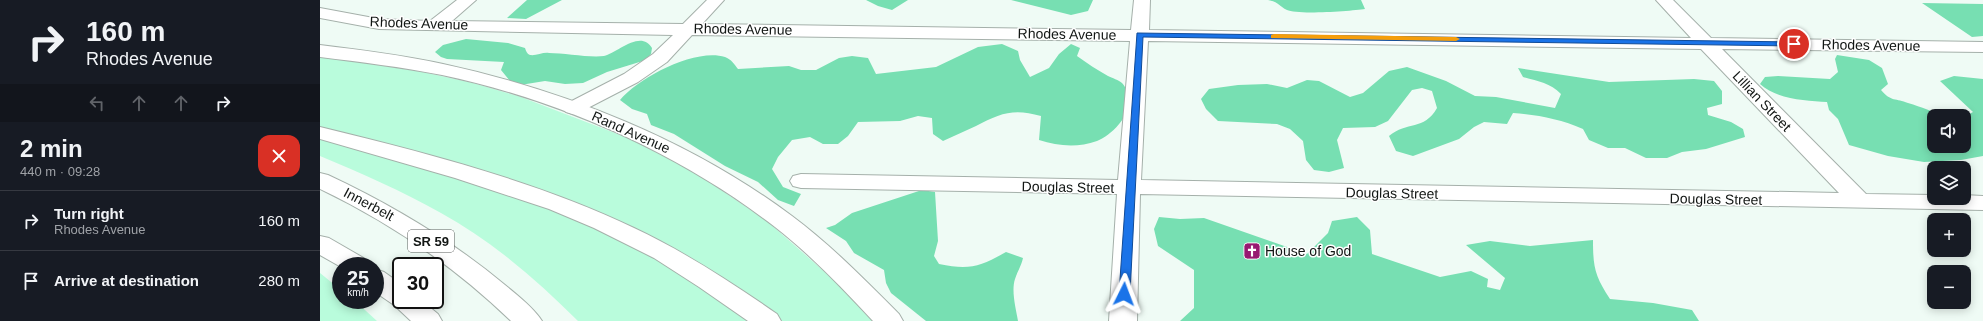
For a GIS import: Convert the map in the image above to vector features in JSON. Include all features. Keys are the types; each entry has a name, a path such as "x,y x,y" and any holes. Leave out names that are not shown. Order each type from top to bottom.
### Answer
{"main road":[{"path":"434,26 468,0"},
{"path":"574,108 651,65 667,52 716,0"},
{"path":"1123,321 1129,188 1142,0"},
{"name":"Lillian Street","path":"1664,0 1860,201"},
{"name":"Rhodes Avenue","path":"320,13 379,24 434,26 1140,34 1983,47"},
{"name":"Rand Avenue","path":"320,51 375,58 458,73 537,95 574,108 616,124 657,143 730,184 783,222 819,251 889,321"},
{"path":"320,133 418,159 524,191 598,221 673,258 718,286 767,321"},
{"name":"Innerbelt","path":"320,180 352,194 408,225 470,269 495,289 528,321"},
{"name":"Douglas Street","path":"801,181 1983,203"},
{"path":"320,244 342,257"},
{"path":"384,285 392,291"},
{"path":"414,309 428,321"}],"green space":[{"path":"527,0 562,0 526,19 507,18"},
{"path":"866,0 908,0 892,10 878,6"},
{"path":"1011,0 1093,0 1088,11 1071,15"},
{"path":"1268,0 1361,0 1365,9 1349,11 1302,12 1287,10"},
{"path":"1922,3 1983,4 1983,36 1972,37"},
{"path":"466,39 508,43 525,48 530,55 547,53 604,56 635,41 647,43 652,48 651,54 646,60 607,72 583,83 565,84 545,81 514,86 501,70 504,62 447,59 441,57 435,52 443,45"},
{"path":"1002,44 1018,51 1020,60 1030,77 1049,68 1059,54 1071,44 1080,48 1077,56 1108,76 1122,83 1127,91 1129,100 1128,108 1119,125 1112,132 1097,141 1082,145 1060,145 1039,140 1041,116 1023,112 1000,115 943,141 933,134 932,118 918,116 900,121 858,122 848,136 838,144 823,144 810,137 792,140 778,157 772,169 783,187 801,194 794,206 778,200 758,182 725,166 674,134 651,125 647,114 632,109 620,100 629,91 653,74 683,61 698,57 712,55 725,57 738,69 789,66 801,70 816,70 839,58 852,56 868,58 876,74 936,67 978,47"},
{"path":"1837,55 1869,60 1882,68 1888,84 1881,90 1885,94 1891,98 1927,109 1927,153 1971,153 1971,113 1973,112 1940,81 1954,76 1983,79 1983,156 1961,160 1924,162 1888,156 1849,145 1838,119 1829,110 1827,102 1801,100 1783,96 1774,93 1760,84 1765,77 1778,76 1830,79 1838,72 1835,59"},
{"path":"320,56 423,72 473,83 521,97 628,138 696,173 767,221 844,289 876,321 779,321 494,176 320,127"},
{"path":"1407,67 1446,81 1475,96 1496,97 1555,108 1561,94 1548,85 1523,77 1518,68 1609,82 1694,79 1714,81 1722,91 1722,104 1707,108 1708,115 1731,122 1743,129 1745,137 1706,149 1682,152 1667,158 1646,158 1625,148 1608,148 1589,140 1583,129 1566,123 1540,116 1513,113 1507,124 1484,122 1474,127 1459,139 1413,156 1396,151 1389,136 1396,131 1427,120 1437,108 1432,91 1422,88 1412,90 1388,121 1375,127 1343,128 1337,140 1344,168 1329,172 1314,170 1306,160 1303,141 1290,129 1277,124 1218,121 1206,109 1201,99 1209,89 1238,85 1267,84 1287,88 1307,80 1319,81 1350,97 1363,93 1389,71"},
{"path":"320,138 502,191 573,218 627,242 682,274 753,321 578,321 513,262 460,224 396,190 320,156"},
{"path":"922,190 935,192 938,241 934,256 939,264 958,267 974,266 989,261 1006,252 1023,258 1014,284 1014,300 1018,321 926,321 891,293 886,283 884,270 854,253 846,241 826,228 835,225 852,213"},
{"path":"1159,217 1180,219 1204,218 1307,254 1328,233 1332,221 1357,217 1370,230 1372,254 1440,277 1471,271 1488,279 1487,287 1500,290 1505,278 1466,245 1490,241 1530,246 1593,240 1594,265 1598,278 1610,299 1653,303 1692,310 1699,321 1180,321 1194,308 1194,270 1158,246 1154,229"},
{"path":"320,273 332,283 332,309 364,309 377,321 320,321"}],"slow traffic":[{"path":"1274,36 1456,39"}],"place":[{"name":"House of God","path":"1252,251"}],"route":[{"path":"1124,294 1128,238 1129,188 1140,34 1794,44"}]}
